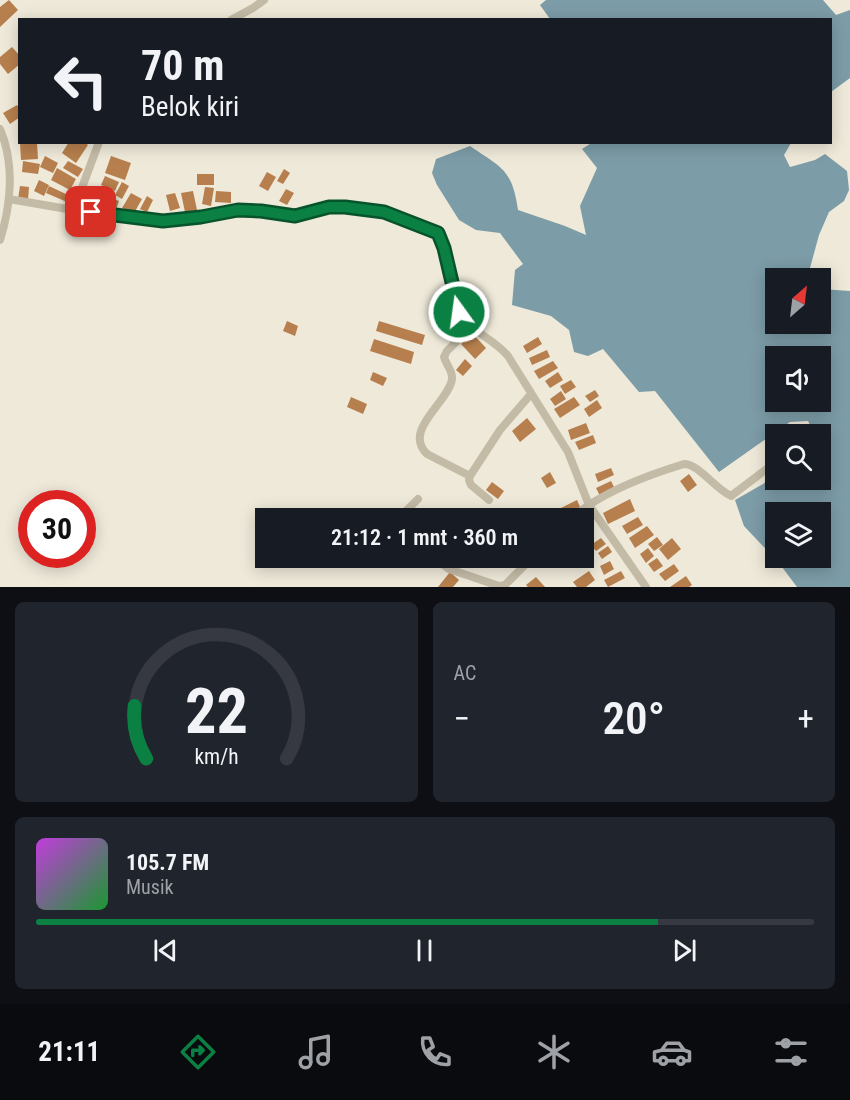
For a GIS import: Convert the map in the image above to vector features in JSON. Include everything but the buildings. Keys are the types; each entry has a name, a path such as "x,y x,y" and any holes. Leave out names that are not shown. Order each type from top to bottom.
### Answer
{"street":[{"path":"235,18 264,0"},
{"path":"0,129 8,159 9,199 0,240"},
{"path":"74,209 98,144"},
{"path":"9,199 108,216 163,221 238,210 295,216 329,207 384,212 438,233 444,248 459,312 508,356 568,452 589,505 646,587"},
{"path":"470,476 427,454 422,449 419,437 432,411 450,387 452,378 444,357 472,326"},
{"path":"489,500 471,485 470,476 500,430 531,394"},
{"path":"585,508 639,481 688,463 730,496 765,470"},
{"path":"409,508 418,499"},
{"path":"449,568 499,586 506,585 522,568"}],"water":[{"path":"546,0 823,0 836,15 850,10 850,78 832,91 832,18 549,18 540,5"},
{"path":"590,144 790,144 784,155 790,167 815,160 825,154 847,171 849,190 844,201 829,212 819,235 810,268 765,268 765,334 831,334 831,290 850,291 850,587 797,587 783,568 831,568 831,502 765,502 765,548 744,526 735,500 765,482 765,490 831,490 831,424 810,424 808,421 765,424 765,440 719,472 655,391 639,392 603,349 588,356 574,352 569,330 551,316 512,305 515,270 523,264 500,233 476,230 459,220 432,173 436,159 470,146 504,171 516,196 518,210 586,235 580,206 597,168 582,149"}],"route":[{"path":"91,212 108,216 163,221 238,210 295,216 329,207 384,212 438,233 444,248 459,312"}]}
